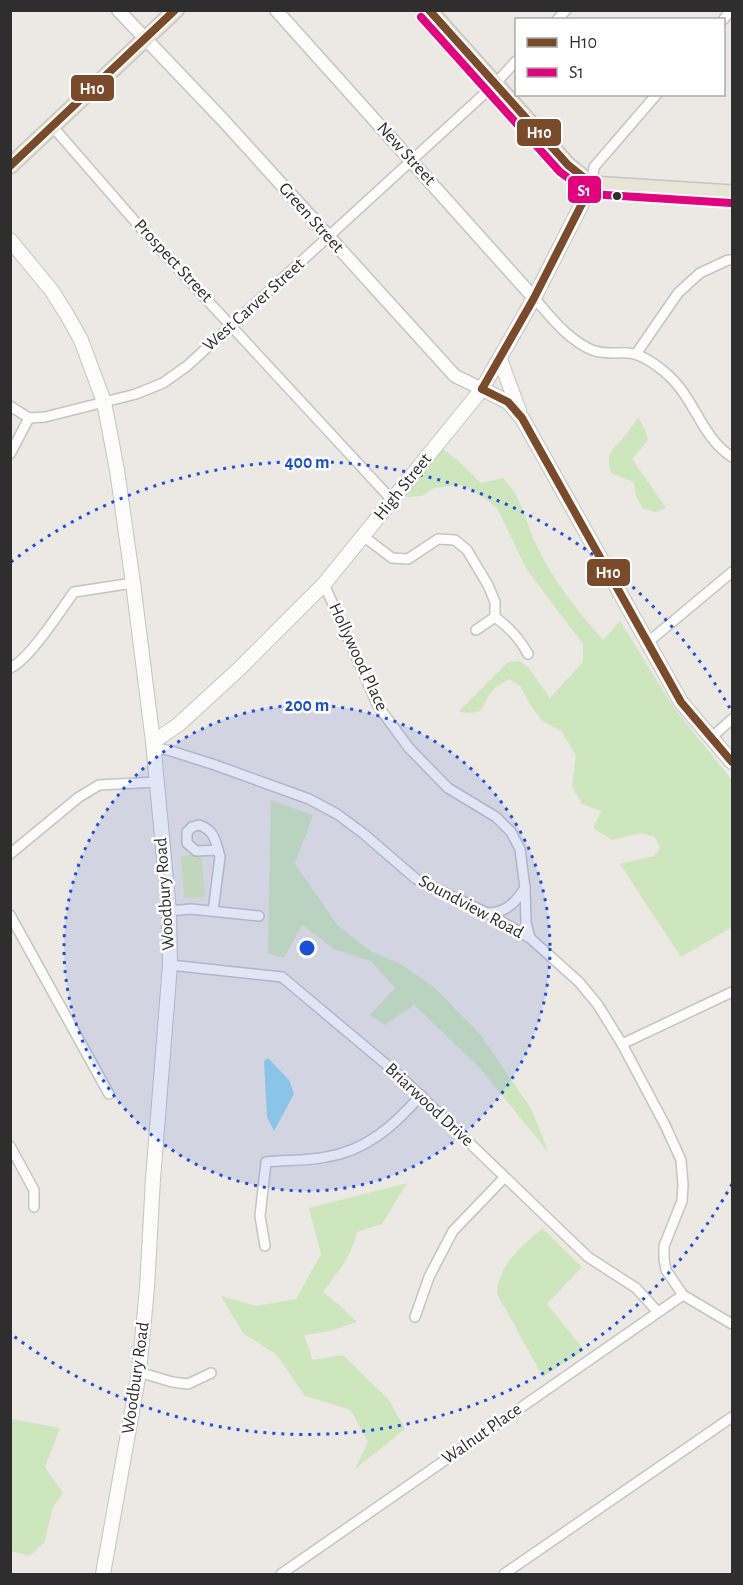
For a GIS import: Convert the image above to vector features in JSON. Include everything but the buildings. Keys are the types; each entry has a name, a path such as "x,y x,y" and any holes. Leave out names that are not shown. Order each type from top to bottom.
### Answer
{"main road":[{"path":"10,166 176,10"},
{"path":"429,10 568,165 592,184 732,193"},
{"name":"High Street","path":"153,745 238,670 324,584 482,389 534,298 592,184"},
{"name":"Woodbury Road","path":"10,240 52,291 67,315 81,340 104,402 117,470 133,583 153,745 169,910 170,965 139,1372 103,1575"},
{"path":"500,359 522,418 647,643 681,702 732,762"},
{"path":"482,389 508,402 522,418"}],"street":[{"name":"Green Street","path":"118,10 455,376 482,389"},
{"name":"New Street","path":"276,10 534,298"},
{"name":"West Carver Street","path":"29,418 45,417 136,394 163,383 187,366 495,84 515,62"},
{"path":"592,184 594,167 655,96"},
{"name":"Prospect Street","path":"52,127 140,227 392,500"},
{"path":"636,354 678,293 700,273 732,260"},
{"path":"534,298 572,339 594,351 636,354 666,374 681,388 710,438 732,457"},
{"path":"10,406 29,418 10,454"},
{"path":"363,536 384,554 392,558 408,559 438,539 455,540 467,550 488,585 495,602 495,617"},
{"path":"647,643 732,572"},
{"path":"10,668 18,665 74,592 133,583"},
{"name":"Hollywood Place","path":"324,584 361,670 385,717 409,748 448,788 496,817 511,832 520,849 525,888 526,923 530,938"},
{"path":"476,630 495,617"},
{"path":"495,617 509,627 528,654"},
{"path":"711,738 732,719"},
{"name":"Soundview Road","path":"153,745 309,799 337,814 416,879 487,913 530,938 579,982 598,1005 622,1044 681,1160 682,1201 664,1246 664,1259 669,1277 683,1294 732,1324"},
{"path":"10,854 79,797 99,785 156,782"},
{"path":"213,911 220,857 218,850"},
{"path":"487,913 501,912 515,903 525,888"},
{"path":"169,910 191,909 259,916"},
{"path":"10,915 109,1094"},
{"name":"Briarwood Drive","path":"170,965 282,977 421,1095 588,1257 636,1288 657,1311"},
{"path":"622,1044 732,992"},
{"path":"265,1246 260,1216 266,1162 326,1157 355,1149 381,1134 421,1095"},
{"path":"10,1146 34,1190 34,1207"},
{"path":"415,1317 429,1277 453,1231 504,1178"},
{"name":"Walnut Place","path":"281,1575 683,1294"},
{"path":"139,1372 172,1383 188,1384 211,1373"},
{"path":"504,1575 732,1417"}],"green space":[{"path":"638,417 648,440 632,459 666,508 655,512 642,508 636,495 634,482 611,473 609,457 612,450"},
{"path":"443,449 481,483 503,478 519,500 534,540 548,567 574,605 603,640 620,621 674,708 732,780 732,927 681,957 620,864 654,856 660,848 655,837 641,833 612,840 593,828 601,811 582,804 572,787 576,755 561,731 542,721 520,686 509,679 494,689 478,712 458,712 508,662 520,661 528,667 550,698 583,662 583,644 527,570 497,508 480,495 461,485 434,488 422,496 406,497 409,487"},
{"path":"271,800 313,815 295,864 339,927 372,952 401,964 436,989 480,1034 532,1110 548,1152 480,1068 414,1005 385,1025 370,1015 395,988 372,962 334,949 302,925 284,958 268,953"},
{"path":"201,854 205,897 184,898 181,856"},
{"path":"407,1183 382,1224 357,1232 348,1256 323,1292 357,1322 330,1331 304,1335 313,1360 343,1355 389,1400 405,1429 355,1469 368,1442 351,1410 305,1396 277,1355 243,1333 221,1296 256,1306 296,1299 321,1254 309,1208"},
{"path":"542,1228 582,1267 547,1304 584,1350 543,1377 497,1294 498,1283 506,1265 519,1249"},
{"path":"11,1419 60,1428 45,1467 63,1493 53,1507 44,1543 29,1556 11,1551"}],"water":[{"path":"268,1058 289,1080 294,1094 274,1131 267,1117 264,1061"}],"transit line":[{"name":"H10","path":"10,166 175,10"},
{"name":"H10","path":"429,10 568,165 592,184"},
{"name":"S1","path":"421,17 560,172 590,194 731,203"},
{"name":"H10","path":"482,389 534,298 592,184"},
{"name":"H10","path":"482,389 508,402 522,418 681,702 732,762"}]}
